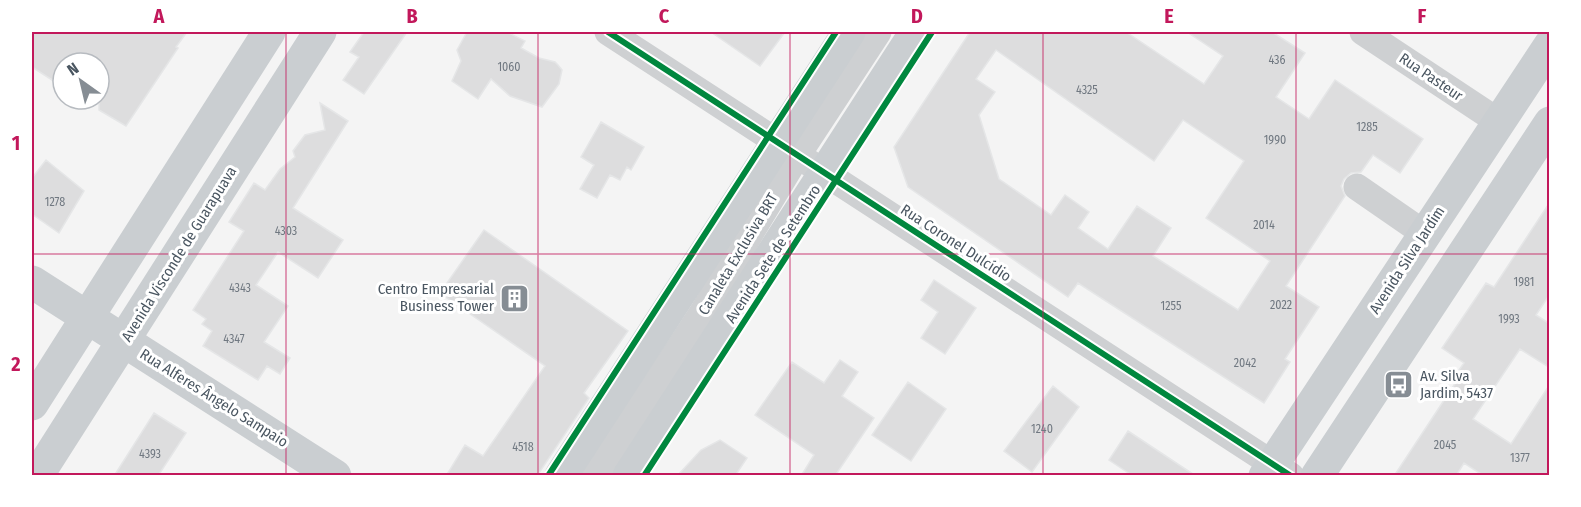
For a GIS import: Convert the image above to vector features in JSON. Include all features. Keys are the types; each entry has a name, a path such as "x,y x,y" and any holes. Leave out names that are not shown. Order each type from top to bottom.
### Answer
{"main road":[{"path":"32,404 269,32"},
{"name":"Avenida Visconde de Guarapuava","path":"37,476 320,32"},
{"path":"561,476 787,148 849,32"},
{"name":"Avenida Sete de Setembro","path":"629,476 916,32"},
{"name":"Avenida Silva Jardim","path":"1277,472 1425,234 1550,45"},
{"path":"204,134 221,187"},
{"path":"1317,476 1544,142"},
{"name":"Rua Alferes Ângelo Sampaio","path":"32,282 335,476"}],"street":[{"name":"Rua Coronel Dulcídio","path":"608,32 825,172 1277,472"},
{"name":"Canaleta Exclusiva BRT","path":"595,476 703,312 787,148 878,32"},
{"name":"Rua Pasteur","path":"1363,32 1498,122"},
{"path":"1357,187 1425,234"}],"building":[{"path":"32,32 187,32 126,126 101,111 111,111 111,51 51,51 51,79 32,67"},
{"path":"364,32 407,32 364,94 343,80 359,57 350,52"},
{"path":"467,32 507,32 525,41 521,48 558,65 562,70 559,84 542,107 510,96 491,79 478,99 452,81 461,61 457,50"},
{"path":"711,32 785,32 760,66"},
{"path":"970,32 1126,32 1204,84 1223,56 1187,32 1272,32 1305,53 1276,97 1309,119 1335,80 1423,139 1400,173 1373,155 1361,172 1351,173 1344,179 1341,186 1345,196 1286,286 1319,307 1285,359 1290,362 1264,403 1078,283 1068,297 908,187 894,147","holes":["996,50 1154,161 1183,120 1244,161 1206,218 1270,261 1238,310 1153,256 1171,228 1137,206 1108,249 1078,228 1089,212 1065,195 1051,215 999,179 979,115 995,92 976,79"]},
{"path":"320,103 348,121 293,208 343,240 318,278 278,252 256,285 288,306 264,342 290,358 280,374 267,366 258,380 203,346 212,331 202,324 206,319 193,310 244,231 229,222 254,183 265,190 280,169 295,157 293,151 305,135 325,130"},
{"path":"601,122 644,147 631,170 627,167 620,180 610,175 597,198 580,189 594,165 581,157"},
{"path":"46,160 84,191 59,233 32,214 32,178"},
{"path":"1550,202 1550,294 1536,315 1550,324 1550,368 1520,349 1473,419 1511,444 1550,384 1550,476 1484,476 1464,463 1456,476 1394,476 1460,376 1457,373 1464,363 1442,348 1486,283 1494,287"},
{"path":"484,230 628,331 584,393 589,398 537,476 446,476 465,445 483,456 545,366 440,293"},
{"path":"934,280 976,308 945,354 921,338 938,312 921,300"},
{"path":"840,360 858,372 842,396 874,418 835,476 801,476 814,455 755,415 792,362 824,383"},
{"path":"908,382 946,409 911,461 872,435"},
{"path":"1053,386 1079,407 1032,472 1004,451"},
{"path":"154,413 186,433 158,476 114,476"},
{"path":"1128,431 1196,476 1133,476 1109,460"},
{"path":"720,440 747,458 735,476 677,476 701,450"}],"cycle path":[{"path":"608,32 1291,476"},
{"path":"548,476 836,32"},
{"path":"644,476 932,32"}],"place":[{"name":"Centro Empresarial Business Tower","path":"515,298"},
{"name":"Av. Silva Jardim, 5437","path":"1399,385"}]}
